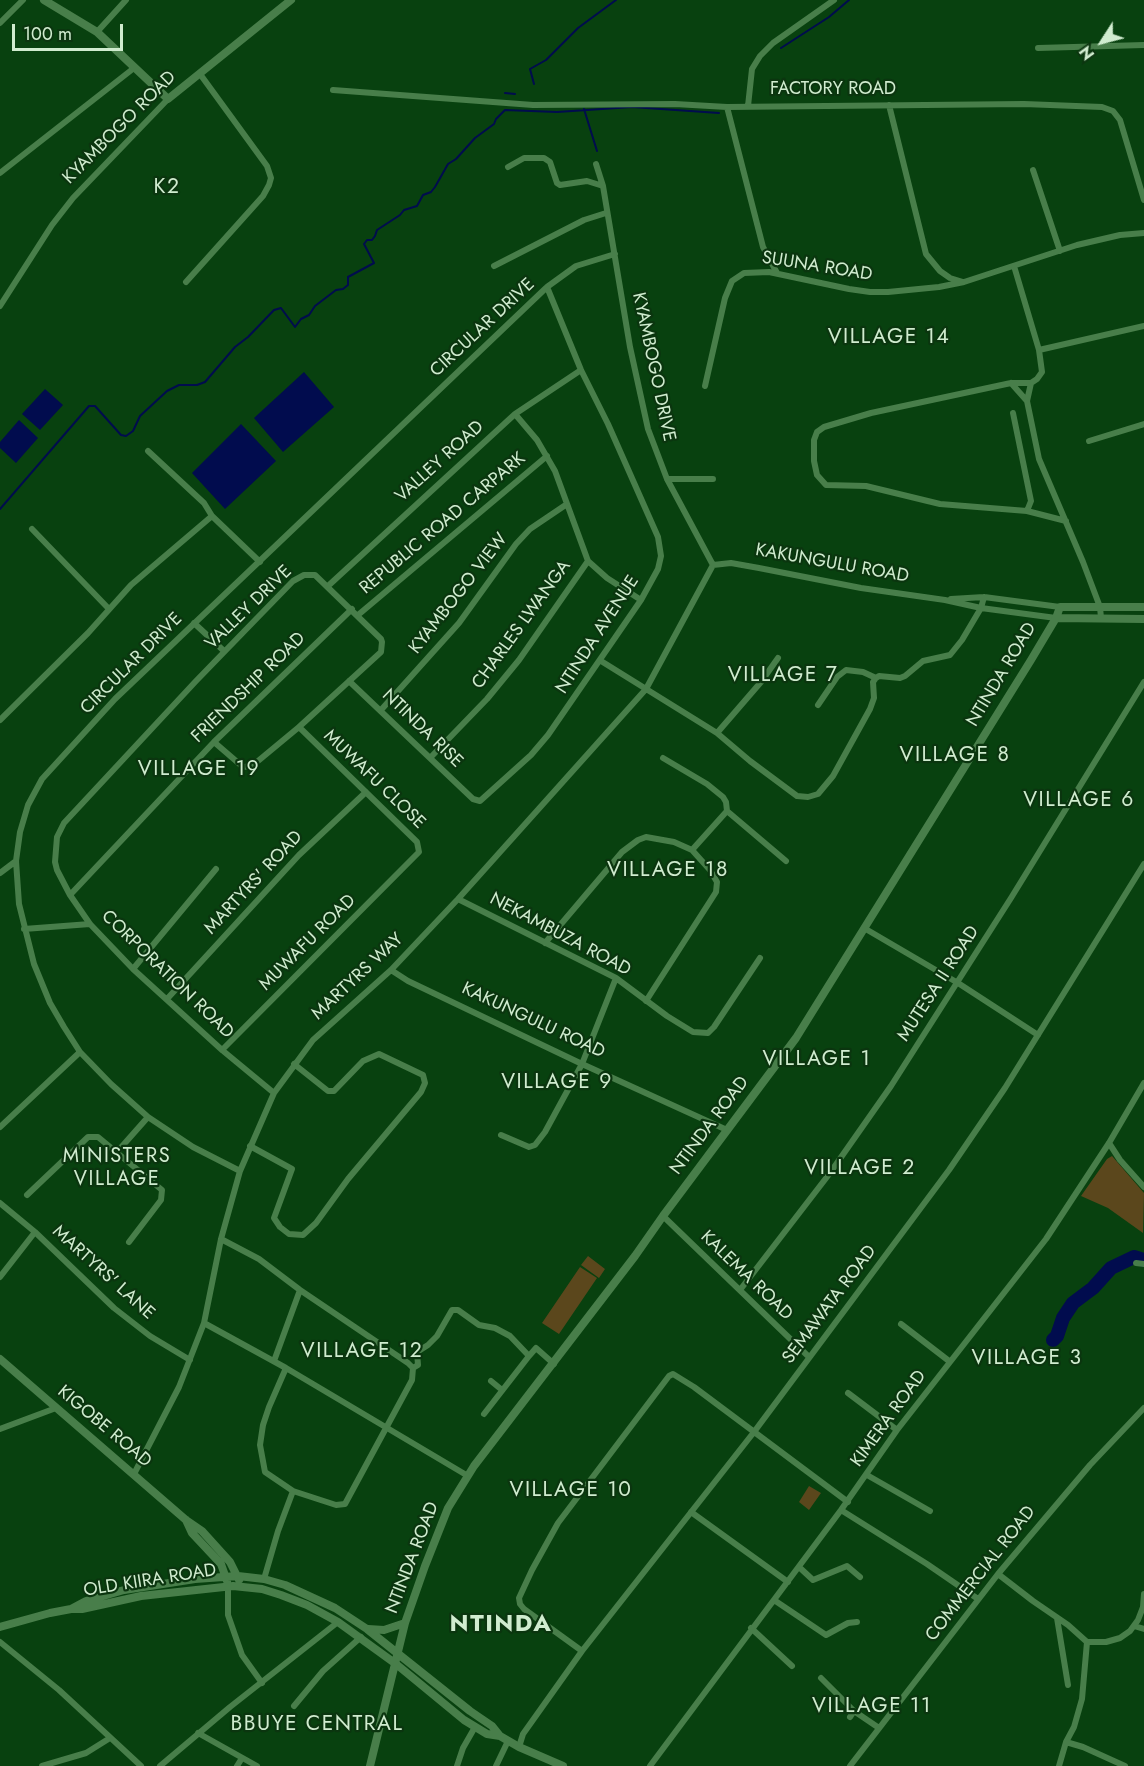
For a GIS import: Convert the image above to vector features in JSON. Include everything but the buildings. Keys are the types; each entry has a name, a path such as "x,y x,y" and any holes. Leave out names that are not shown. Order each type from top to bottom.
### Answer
{"main road":[{"path":"44,0 97,32 168,99"},
{"name":"KYAMBOGO ROAD","path":"168,99 291,0"},
{"name":"KAKUNGULU ROAD","path":"1060,607 1144,608"},
{"name":"NTINDA ROAD","path":"370,1766 405,1623 448,1508 468,1476 515,1412 554,1364 796,1038 1056,618 1060,607"},
{"name":"KAKUNGULU ROAD","path":"1056,618 1144,619"},
{"name":"KIGOBE ROAD","path":"0,1359 186,1520 197,1527 230,1562 238,1576 232,1584 221,1564 192,1533 186,1520"},
{"path":"238,1576 264,1579 285,1585 335,1608 367,1629 470,1712 492,1726 504,1738 563,1766"},
{"name":"OLD KIIRA ROAD","path":"0,1627 71,1609 82,1610 141,1596 232,1584 281,1594 338,1622 361,1637 475,1727 486,1734 504,1738"},
{"path":"367,1629 384,1630 405,1623"}],"street":[{"path":"0,23 23,0"},
{"path":"97,32 126,0"},
{"path":"748,106 752,69 760,56 772,43 834,0"},
{"path":"1038,48 1144,45"},
{"path":"0,173 134,68"},
{"path":"186,282 263,196 271,178 267,166 200,74"},
{"name":"FACTORY ROAD","path":"333,90 533,105 1102,107 1113,111 1120,120 1144,200"},
{"name":"KYAMBOGO ROAD","path":"0,306 52,225 73,198 168,99"},
{"path":"889,105 926,254 940,271 950,278 964,282"},
{"path":"727,107 763,247 777,273"},
{"path":"508,167 524,158 544,158 550,162 557,183 560,185 586,181 603,186"},
{"name":"KYAMBOGO DRIVE","path":"596,164 603,186 630,347 653,445 667,479 713,565"},
{"path":"1032,170 1060,251"},
{"path":"494,266 584,220 606,213"},
{"name":"SUUNA ROAD","path":"705,386 725,298 732,281 744,273 777,273 849,290 870,292 939,287 964,282 1060,251 1120,235 1144,233"},
{"name":"CIRCULAR DRIVE","path":"240,1171 193,1147 148,1117 80,1052 50,1003 34,964 24,929 16,883 20,832 28,805 42,779 84,732 194,623 547,287 576,266 615,254"},
{"path":"1014,266 1039,350 1042,372 1031,384 1026,401"},
{"name":"NTINDA AVENUE","path":"473,799 480,801 485,798 531,756 549,735 601,662 641,600 658,569 661,556 661,545 608,424 581,370 547,287"},
{"path":"1039,350 1144,326"},
{"name":"VALLEY ROAD","path":"327,586 515,414 581,370"},
{"path":"1031,384 1011,383 871,413 824,427 817,432 814,440 817,475 826,485 866,486 940,504 1027,511 1066,520"},
{"path":"1011,383 1026,401 1039,459 1100,607 1101,618"},
{"path":"1013,413 1031,501 1027,511"},
{"path":"515,414 547,456 588,561 607,578 641,600"},
{"path":"1089,441 1144,424"},
{"path":"148,451 204,503 212,516 260,562"},
{"name":"REPUBLIC ROAD CARPARK","path":"358,615 547,456"},
{"path":"667,479 713,479"},
{"name":"KYAMBOGO VIEW","path":"381,710 459,623 516,544 530,530 567,504"},
{"path":"0,720 131,585 212,516"},
{"path":"32,529 110,609"},
{"name":"CHARLES LWANGA","path":"430,758 509,672 588,561"},
{"name":"KAKUNGULU ROAD","path":"713,565 731,563 861,588 1056,618"},
{"name":"MARTYRS WAY","path":"134,1474 160,1427 204,1323 221,1239 240,1171 274,1093 313,1040 391,970 458,899 646,689 713,565"},
{"name":"VALLEY DRIVE","path":"59,830 224,651 293,581 310,573 378,634 382,642 381,652 255,764 248,768 243,767 214,742"},
{"path":"601,662 717,733 797,796 808,796 818,794 833,776 870,709 874,698 873,682 876,678 879,676 900,678 923,661 950,656 981,608 984,597"},
{"name":"KAKUNGULU ROAD","path":"945,600 984,597 1060,607"},
{"name":"FRIENDSHIP ROAD","path":"69,895 214,742 352,609"},
{"path":"194,623 224,651"},
{"path":"717,733 761,682 778,658"},
{"path":"818,705 837,677 846,670 863,672 876,678"},
{"name":"NTINDA RISE","path":"349,681 473,799"},
{"name":"MUTESA II ROAD","path":"740,1290 837,1164 891,1086 958,983 1144,682"},
{"name":"MUWAFU CLOSE","path":"299,727 417,842 419,852 416,857"},
{"path":"663,758 694,776 723,797 727,811 786,861"},
{"name":"MARTYRS' ROAD","path":"167,999 299,855 366,792"},
{"path":"692,850 727,811"},
{"name":"CORPORATION ROAD","path":"59,830 55,862 61,881 90,924 133,969 222,1050 274,1093"},
{"path":"545,943 622,852 638,840 646,837 674,842 692,850 710,870 717,882 716,892 646,1001"},
{"name":"MUWAFU ROAD","path":"222,1050 416,857"},
{"path":"0,873 16,861"},
{"name":"SEMAWATA ROAD","path":"519,1747 523,1734 582,1651 754,1432 949,1170 1005,1088 1144,864"},
{"path":"133,969 216,869"},
{"name":"NEKAMBUZA ROAD","path":"458,899 616,978 693,1032 708,1033 714,1027 760,958"},
{"path":"24,929 90,924"},
{"path":"864,928 958,983 1038,1035"},
{"name":"KAKUNGULU ROAD","path":"391,970 408,981 582,1064 727,1130"},
{"path":"501,1135 523,1146 535,1145 568,1092 582,1064 616,978"},
{"path":"0,1126 80,1052"},
{"path":"250,1146 292,1169 274,1218 289,1234 303,1235 316,1223 348,1179 421,1092 425,1083 423,1075 379,1054 363,1061 334,1091 328,1091 294,1064"},
{"name":"KIMERA ROAD","path":"650,1766 751,1628 848,1502 897,1430 1046,1239 1109,1143 1144,1083"},
{"path":"0,1113 7,1121"},
{"path":"117,1152 148,1117"},
{"path":"27,1195 88,1137 98,1137 162,1190 160,1200 129,1242"},
{"path":"1109,1143 1120,1160 1144,1187"},
{"name":"MARTYRS' LANE","path":"0,1203 35,1232 114,1308 150,1336 190,1360"},
{"name":"KALEMA ROAD","path":"663,1216 809,1357"},
{"path":"0,1277 35,1232"},
{"path":"221,1239 259,1259 413,1368 412,1380 345,1504 336,1505 293,1491 265,1472 260,1445 269,1407 286,1368"},
{"path":"1136,1263 1144,1264"},
{"path":"274,1361 300,1290"},
{"path":"413,1368 418,1365 417,1352 437,1336 452,1310 458,1310 479,1325 510,1336 529,1356"},
{"path":"204,1323 274,1361 468,1476"},
{"path":"901,1324 949,1361"},
{"path":"484,1414 536,1348 554,1364"},
{"path":"582,1651 524,1609 519,1598 558,1523 669,1376 673,1374 694,1387 848,1502"},
{"path":"491,1381 502,1390"},
{"path":"849,1393 897,1430"},
{"path":"0,1429 56,1408"},
{"name":"COMMERCIAL ROAD","path":"850,1766 998,1574 1089,1465 1144,1408"},
{"path":"867,1475 930,1511"},
{"path":"264,1579 293,1491"},
{"path":"841,1510 978,1599"},
{"path":"691,1512 788,1582"},
{"path":"799,1567 813,1580 847,1566 860,1577"},
{"path":"998,1574 1087,1642 1106,1642 1120,1638 1134,1626 1143,1608 1144,1594"},
{"path":"232,1584 228,1615 242,1655 262,1683"},
{"path":"774,1600 826,1635 848,1623 857,1622"},
{"path":"1057,1618 1068,1685"},
{"path":"160,1766 338,1622"},
{"path":"1134,1626 1144,1629"},
{"path":"751,1628 792,1666"},
{"path":"294,1706 322,1671 361,1637"},
{"path":"0,1642 51,1683 141,1766"},
{"path":"1059,1766 1082,1699 1087,1642"},
{"path":"821,1678 854,1711 879,1728"},
{"path":"850,1717 854,1711"},
{"path":"457,1766 463,1748 475,1727"},
{"path":"198,1733 257,1766"},
{"path":"42,1766 86,1753 110,1738"},
{"path":"496,1766 504,1738"},
{"path":"1066,1742 1125,1766"},
{"path":"237,1766 242,1758"}],"shaded area":[{"path":"304,372 334,407 283,452 254,418"},
{"path":"45,389 63,405 40,430 22,414"},
{"path":"19,420 38,438 16,463 0,448 0,442"},
{"path":"241,424 276,461 225,509 192,473"},
{"path":"1112,1156 1144,1193 1143,1233 1108,1208 1081,1196 1107,1159"},
{"path":"588,1256 605,1269 599,1278 581,1265"},
{"path":"580,1267 597,1278 559,1334 542,1323"},
{"path":"809,1486 821,1493 809,1510 799,1502"}],"waterway":[{"path":"534,84 530,69 546,60 578,28 616,0"},
{"path":"781,48 829,17 849,0"},
{"path":"505,93 515,94"},
{"path":"0,509 89,406 95,406 121,435 126,436 133,431 140,416 167,391 179,385 197,385 205,382 235,347 274,310 281,308 295,327 301,319 309,315 315,306 336,290 348,285 348,277 374,263 364,244 367,240 372,240 377,230 404,210 417,206 423,195 431,192 435,187 448,164 456,159 475,138 494,124 505,110 557,112 632,107 719,113"},
{"path":"584,109 597,151"},
{"path":"1053,1340 1073,1303 1093,1288 1111,1268 1134,1257 1144,1260"}],"district":[{"name":"K2","path":"167,188"},
{"name":"VILLAGE 14","path":"889,338"},
{"name":"VILLAGE 7","path":"783,676"},
{"name":"VILLAGE 8","path":"955,756"},
{"name":"VILLAGE 19","path":"199,770"},
{"name":"VILLAGE 6","path":"1079,801"},
{"name":"VILLAGE 18","path":"668,871"},
{"name":"VILLAGE 1","path":"817,1060"},
{"name":"VILLAGE 9","path":"557,1083"},
{"name":"MINISTERS VILLAGE","path":"117,1168"},
{"name":"VILLAGE 2","path":"860,1169"},
{"name":"VILLAGE 12","path":"362,1352"},
{"name":"VILLAGE 3","path":"1027,1359"},
{"name":"VILLAGE 10","path":"571,1491"},
{"name":"NTINDA","path":"501,1625"},
{"name":"VILLAGE 11","path":"872,1707"},
{"name":"BBUYE CENTRAL","path":"317,1725"}]}
